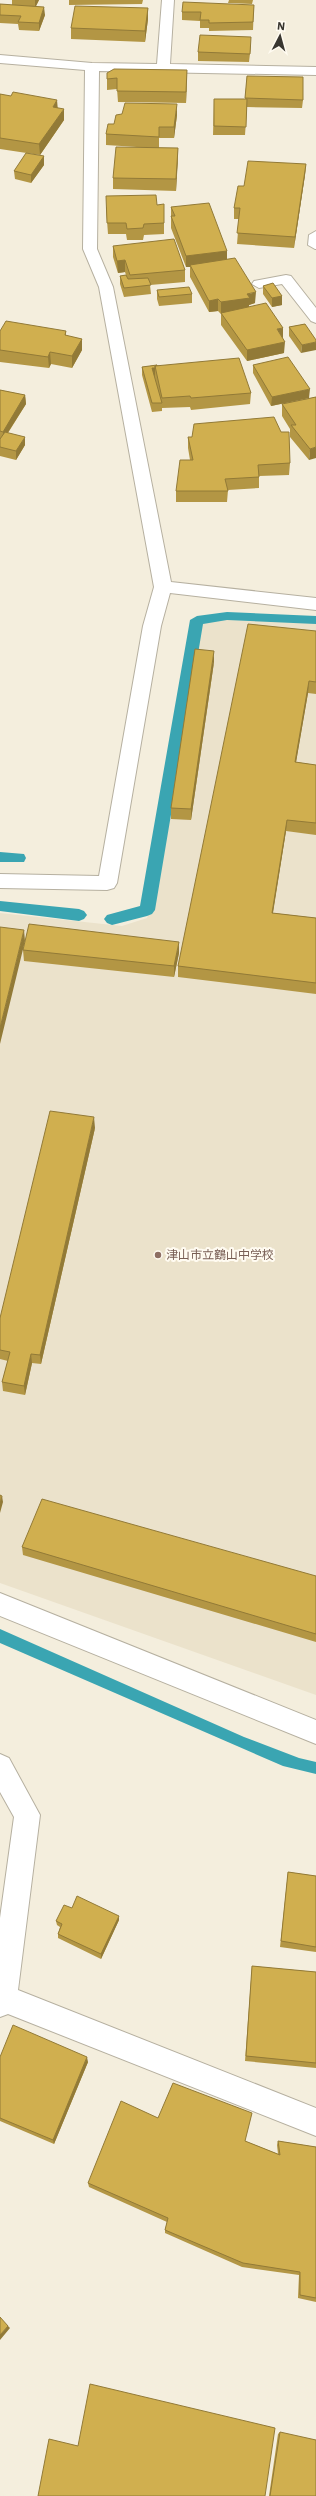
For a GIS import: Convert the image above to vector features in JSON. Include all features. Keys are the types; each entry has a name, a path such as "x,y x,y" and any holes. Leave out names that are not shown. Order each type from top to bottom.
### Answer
{"street":[{"path":"163,70 168,0"},
{"path":"0,59 92,67 163,70 316,71"},
{"path":"0,881 107,883 152,626 162,587 106,287 90,250 89,162 92,67"},
{"path":"259,284 286,279 316,318"},
{"path":"162,587 316,604"},
{"path":"0,1604 316,1732"},
{"path":"0,1767 26,1816 2,2001 316,2122"}],"shaded area":[{"name":"津山市立鶴山中学校","path":"232,619 316,623 316,1695 0,1583 0,913 122,926 147,918 151,908 200,621"}],"water":[{"path":"0,1629 244,1737 299,1758 316,1762 316,1774 283,1766 0,1643"}],"building":[{"path":"183,2 254,5 253,22 209,23 209,20 200,20 201,12 182,12"},
{"path":"0,4 44,7 39,23 18,22 21,16 0,15"},
{"path":"75,6 148,8 145,31 71,28"},
{"path":"200,35 251,37 250,54 198,52"},
{"path":"114,69 187,70 186,92 117,91 117,78 107,79 107,73"},
{"path":"247,76 303,77 303,100 245,98"},
{"path":"13,92 57,100 53,107 64,109 39,144 0,138 0,94 11,96"},
{"path":"214,99 247,99 246,127 214,126"},
{"path":"125,103 177,104 174,127 159,127 159,137 106,134 108,124 114,124 116,115 122,114"},
{"path":"116,147 178,148 176,179 113,178"},
{"path":"26,153 44,156 31,175 14,171"},
{"path":"248,161 306,164 295,237 237,233 240,208 234,208 238,186 244,186"},
{"path":"156,195 157,205 164,204 164,223 144,224 143,228 127,229 126,223 107,223 106,196"},
{"path":"209,203 227,251 186,256 171,216 175,216 171,207"},
{"path":"174,239 185,270 130,275 125,260 117,261 113,246"},
{"path":"235,258 256,292 247,294 250,298 221,302 218,299 209,301 190,265"},
{"path":"126,275 128,279 148,278 151,285 124,288 120,276"},
{"path":"273,283 282,296 272,298 263,286"},
{"path":"189,287 192,294 159,297 157,290"},
{"path":"266,303 283,328 277,329 285,342 247,350 221,313"},
{"path":"6,321 66,331 65,335 82,339 72,356 50,352 48,357 0,350 0,331"},
{"path":"305,324 316,342 302,345 289,327"},
{"path":"288,357 310,389 272,397 253,365"},
{"path":"239,358 251,393 191,398 190,396 162,398 155,366"},
{"path":"157,365 155,368 152,368 162,403 152,403 142,367"},
{"path":"0,390 25,395 3,432 0,431"},
{"path":"316,397 316,447 310,449 291,425 296,425 282,404"},
{"path":"274,417 281,432 289,432 290,463 258,465 259,477 225,479 228,491 176,491 180,460 193,460 188,437 192,437 194,424"},
{"path":"5,432 25,437 16,451 0,447 0,439"},
{"path":"248,624 316,631 316,682 309,681 295,762 316,765 316,823 287,820 272,913 316,918 316,983 178,966"},
{"path":"195,649 214,651 191,809 171,808"},
{"path":"29,924 179,942 174,966 23,950"},
{"path":"0,927 24,930 0,1028"},
{"path":"50,1111 94,1117 40,1355 31,1354 24,1386 2,1382 10,1352 0,1350 0,1318"},
{"path":"42,1499 316,1576 316,1634 22,1547"},
{"path":"288,1872 316,1876 316,1947 281,1941"},
{"path":"77,1896 119,1916 101,1954 58,1934 62,1924 56,1921 64,1905 72,1908"},
{"path":"252,1966 316,1972 316,2063 246,2056"},
{"path":"13,2025 87,2057 53,2140 0,2118 0,2057"},
{"path":"173,2083 252,2113 245,2141 280,2155 278,2141 316,2147 316,2298 300,2295 300,2272 243,2263 165,2230 168,2218 88,2183 121,2101 158,2118"},
{"path":"0,2317 8,2326 0,2335"},
{"path":"90,2384 275,2428 265,2496 38,2496 49,2439 78,2446"},
{"path":"280,2432 316,2440 316,2496 270,2496"}],"waterway":[{"path":"112,919 147,910 197,620 227,616 316,620"},
{"path":"0,857 19,858"},
{"path":"0,906 79,915"}],"place":[{"name":"津山市立鶴山中学校","path":"158,1255"}]}
